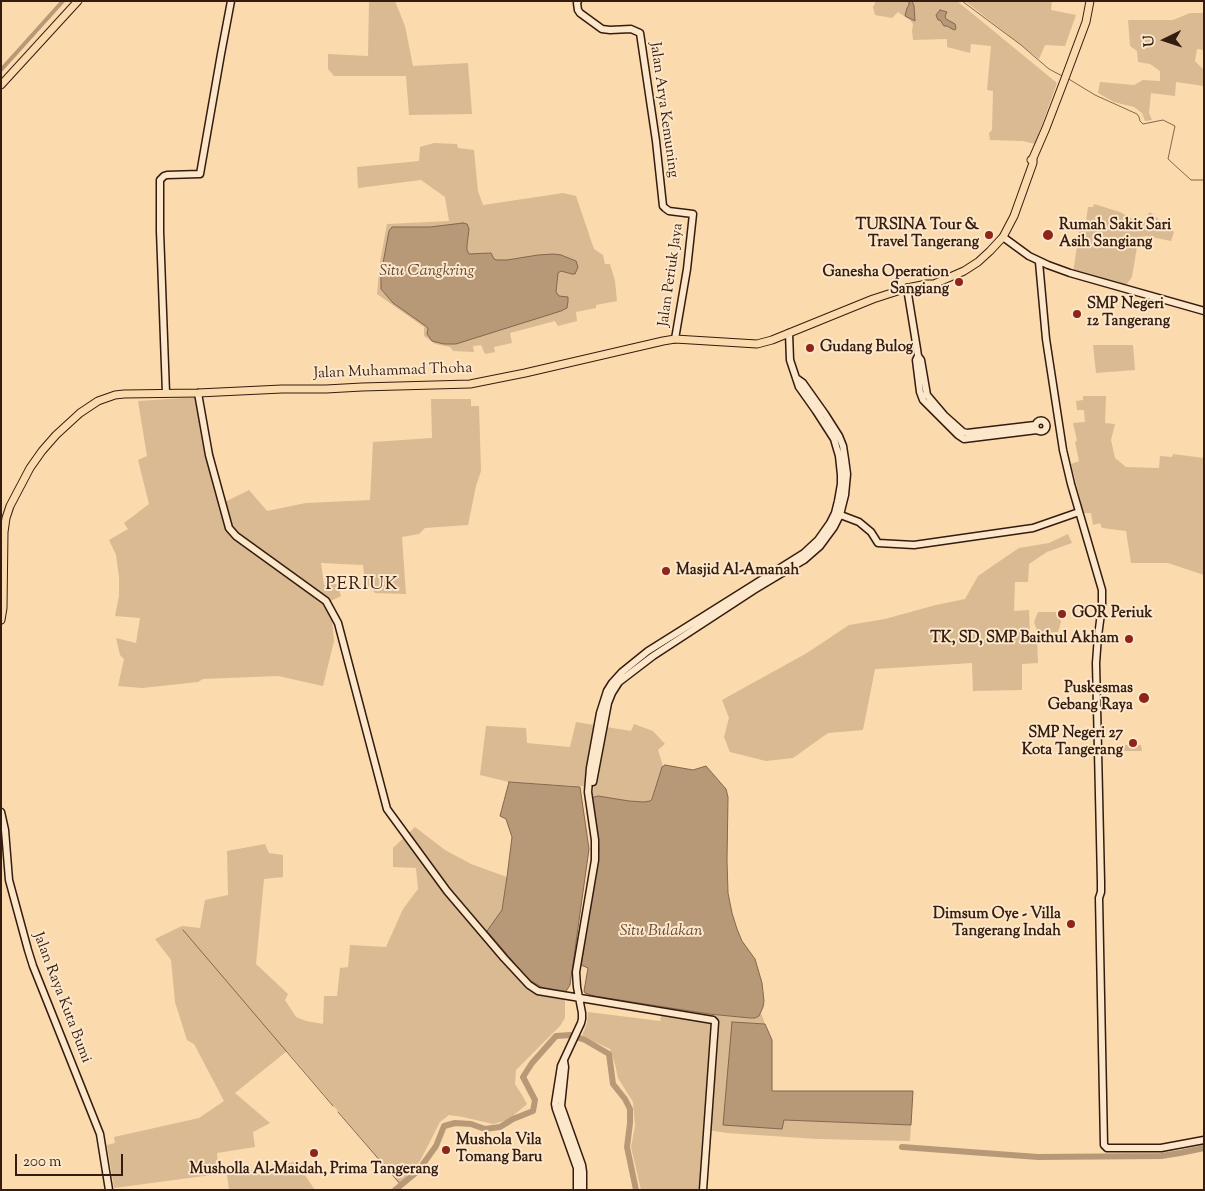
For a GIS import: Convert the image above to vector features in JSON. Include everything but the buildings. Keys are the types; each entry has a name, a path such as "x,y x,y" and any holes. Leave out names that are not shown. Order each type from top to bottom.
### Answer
{"main road":[{"path":"1,85 78,1"},
{"name":"Jalan Muhammad Thoha","path":"1,620 3,608 4,532 6,518 15,494 30,468 56,435 80,413 98,401 124,394 470,384 675,339 757,344 772,340 873,298 927,284 968,265 1003,237 1030,161 1033,158 1065,80 1086,22 1090,1"},
{"name":"Jalan Muhammad Thoha","path":"989,250 1012,215"}],"street":[{"path":"166,393 160,180 167,175 200,174 231,1"},
{"name":"Jalan Arya Kemuning","path":"578,1 580,13 602,29 631,29 640,33 656,141 663,206 669,211 693,214"},
{"name":"Jalan Periuk Jaya","path":"675,339 687,269 693,214"},
{"path":"1003,237 1039,262 1070,273 1204,311"},
{"path":"1039,262 1046,339 1067,467 1102,590 1102,612 1096,663 1108,1142 1111,1145 1165,1144 1204,1138"},
{"path":"907,288 918,356 916,360 921,397 959,436 968,439 1036,428 1039,432 1044,431 1046,425 1059,424"},
{"path":"577,1190 577,1168 555,1104 561,1066 581,1023 582,1013 576,972 595,860 595,840 589,795 590,768 601,723 600,713 612,683 622,672 648,651 804,553 818,540 838,514 841,484 839,456 834,440 799,387 790,360 789,333"},
{"path":"198,393 209,456 229,528 236,536 326,601 338,623 385,804 389,813 447,891 529,985 538,991 713,1020 715,1022 703,1190"},
{"path":"838,514 859,522 871,532 878,542 914,545 1033,528 1079,512"},
{"name":"Jalan Raya Kuta Bumi","path":"1,812 5,830 9,880 28,950 52,1016 100,1134 110,1190"},
{"path":"564,1061 566,1067 561,1106 582,1166 583,1190"}],"shaded area":[{"path":"369,1 395,1 405,26 413,66 468,63 472,114 409,115 406,76 334,76 328,69 328,54 368,56"},
{"path":"876,1 957,1 1057,83 1035,144 1023,141 990,140 993,91 987,90 991,46 971,44 970,53 947,47 947,39 913,40 913,24 910,20 898,12 892,18 875,15 873,7"},
{"path":"965,1 1052,1 1051,10 1076,15 1065,46 1045,45 1039,59"},
{"path":"1190,13 1204,13 1204,50 1197,49 1195,61 1204,70 1204,86 1176,82 1175,96 1151,93 1149,113 1152,120 1145,121 1142,113 1134,107 1114,102 1098,93 1100,82 1134,85 1143,80 1160,81 1160,71 1150,64 1138,62 1137,51 1130,46 1128,20 1173,20"},
{"path":"434,143 457,144 458,148 474,150 478,191 483,205 563,193 576,196 594,249 603,255 605,264 610,264 615,281 617,301 596,305 596,308 576,312 577,321 558,326 555,321 510,333 512,343 494,347 495,352 485,354 481,345 473,346 474,352 453,351 450,347 435,344 424,336 424,327 377,294 380,262 387,224 449,221 445,197 421,180 358,188 357,167 419,161 420,147"},
{"path":"1094,204 1120,212 1141,224 1150,212 1174,232 1171,241 1146,236 1141,237 1138,241 1132,277 1126,285 1073,273 1080,227 1085,228 1088,207 1093,207"},
{"path":"1093,345 1133,345 1135,370 1096,373"},
{"path":"1083,396 1106,396 1105,423 1115,424 1111,440 1115,458 1126,467 1159,468 1160,456 1172,457 1173,454 1204,458 1204,575 1168,563 1131,563 1126,531 1102,528 1100,523 1093,525 1091,513 1084,513 1071,464 1079,461 1073,423 1085,422 1084,410 1077,410 1076,401 1083,400"},
{"path":"200,397 225,502 249,490 267,511 306,503 370,500 373,442 432,438 431,399 471,399 471,406 479,406 481,471 468,525 425,528 419,534 402,537 406,594 375,593 365,582 363,565 321,563 324,585 337,584 341,596 323,605 332,619 334,641 323,686 278,676 203,679 198,682 142,688 118,686 124,659 120,655 116,638 136,643 140,618 115,616 119,596 119,577 116,555 109,540 128,529 124,523 149,504 138,460 147,456 138,401"},
{"path":"1068,534 1072,543 1047,552 1029,564 1028,582 1015,582 1014,611 1029,610 1030,636 1037,637 1038,663 1022,664 1022,690 973,691 972,663 875,669 863,730 828,733 793,758 766,761 730,752 724,737 729,718 722,700 807,653 849,625 885,619 965,599 978,576 1019,548 1049,543"},
{"path":"1038,612 1057,612 1061,622 1058,632 1038,633 1034,622"},
{"path":"576,722 631,731 634,724 653,731 665,744 658,750 663,766 650,801 629,801 598,796 591,798 594,787 509,782 480,775 486,726 526,728 527,743 570,747"},
{"path":"1124,745 1141,745 1142,751 1124,751"},
{"path":"415,827 445,850 471,864 507,877 502,910 565,993 565,1018 560,1026 516,1070 515,1084 527,1104 508,1120 493,1124 449,1115 440,1122 420,1161 400,1184 287,1051 235,1093 270,1123 253,1132 255,1147 217,1153 219,1174 114,1188 107,1145 115,1143 114,1137 199,1118 224,1101 194,1044 187,1040 175,1002 171,960 155,939 182,926 200,928 205,900 228,895 227,851 265,844 269,853 283,855 283,877 264,879 256,964 288,994 285,1000 296,1017 323,1024 324,996 337,996 340,968 348,967 350,945 386,947 403,909 418,889 416,868 393,867 393,848"},
{"path":"663,1006 709,1014 750,1018 759,1016 761,1013 765,1024 732,1023 784,1120 911,1125 910,1141 817,1139 708,1130 703,1190 641,1190 631,1147 635,1126 633,1102 618,1078 610,1049 582,1036 587,1023 588,1012 660,1021"},
{"path":"299,1161 303,1172 315,1190 229,1190 227,1175"}],"water":[{"path":"909,1 912,1 914,6 915,21 905,16"},
{"path":"940,10 947,12 946,19 955,24 956,29 944,26 938,20 936,15"},
{"name":"Situ Cangkring","path":"467,224 469,229 467,250 469,254 491,253 494,259 507,260 554,254 576,261 578,267 575,274 561,271 558,273 556,292 559,296 568,297 567,308 456,344 432,341 427,334 427,327 393,303 381,289 381,274 389,231 392,227 430,227"},
{"name":"Situ Bulakan","path":"665,765 693,770 706,766 726,789 728,797 728,893 737,929 742,941 755,959 762,983 763,1007 759,1016 755,1018 709,1014 594,996 584,991 588,968 581,965 599,849 591,798 598,796 629,801 650,801 662,767"},
{"path":"509,782 580,787 589,849 570,985 565,993 543,988 528,979 487,931 502,910 507,877 512,837 506,819 500,816"},
{"path":"732,1022 765,1024 772,1040 772,1091 913,1091 911,1125 784,1120 782,1129 723,1125"}],"waterway":[{"path":"1,70 63,1"},
{"path":"962,1 1021,45 1049,69 1064,77"},
{"path":"1067,78 1095,95 1137,114 1143,124 1163,120 1175,126 1168,159 1191,180 1204,180"},
{"path":"183,930 333,1106"},
{"path":"395,1190 418,1171 436,1146 444,1126 455,1123 471,1124 485,1129 500,1127 513,1119 533,1111 535,1100 523,1077 532,1063 556,1036 571,1035 585,1040 609,1054 613,1084 630,1109 627,1147 636,1190"},
{"path":"338,1112 401,1185"},
{"path":"902,1147 1038,1157 1161,1156 1204,1148"}],"place":[{"name":"TURSINA Tour & Travel Tangerang","path":"989,235"},
{"name":"Rumah Sakit Sari Asih Sangiang","path":"1048,235"},
{"name":"Ganesha Operation Sangiang","path":"959,282"},
{"name":"SMP Negeri 12 Tangerang","path":"1077,314"},
{"name":"Gudang Bulog","path":"810,348"},
{"name":"Masjid Al-Amanah","path":"666,571"},
{"name":"GOR Periuk","path":"1062,614"},
{"name":"TK, SD, SMP Baithul Akham","path":"1129,639"},
{"name":"Puskesmas Gebang Raya","path":"1144,698"},
{"name":"SMP Negeri 27 Kota Tangerang","path":"1133,743"},
{"name":"Dimsum Oye - Villa Tangerang Indah","path":"1071,924"},
{"name":"Mushola Vila Tomang Baru","path":"446,1150"},
{"name":"Musholla Al-Maidah, Prima Tangerang","path":"314,1153"}],"district":[{"name":"PERIUK","path":"362,586"}]}
